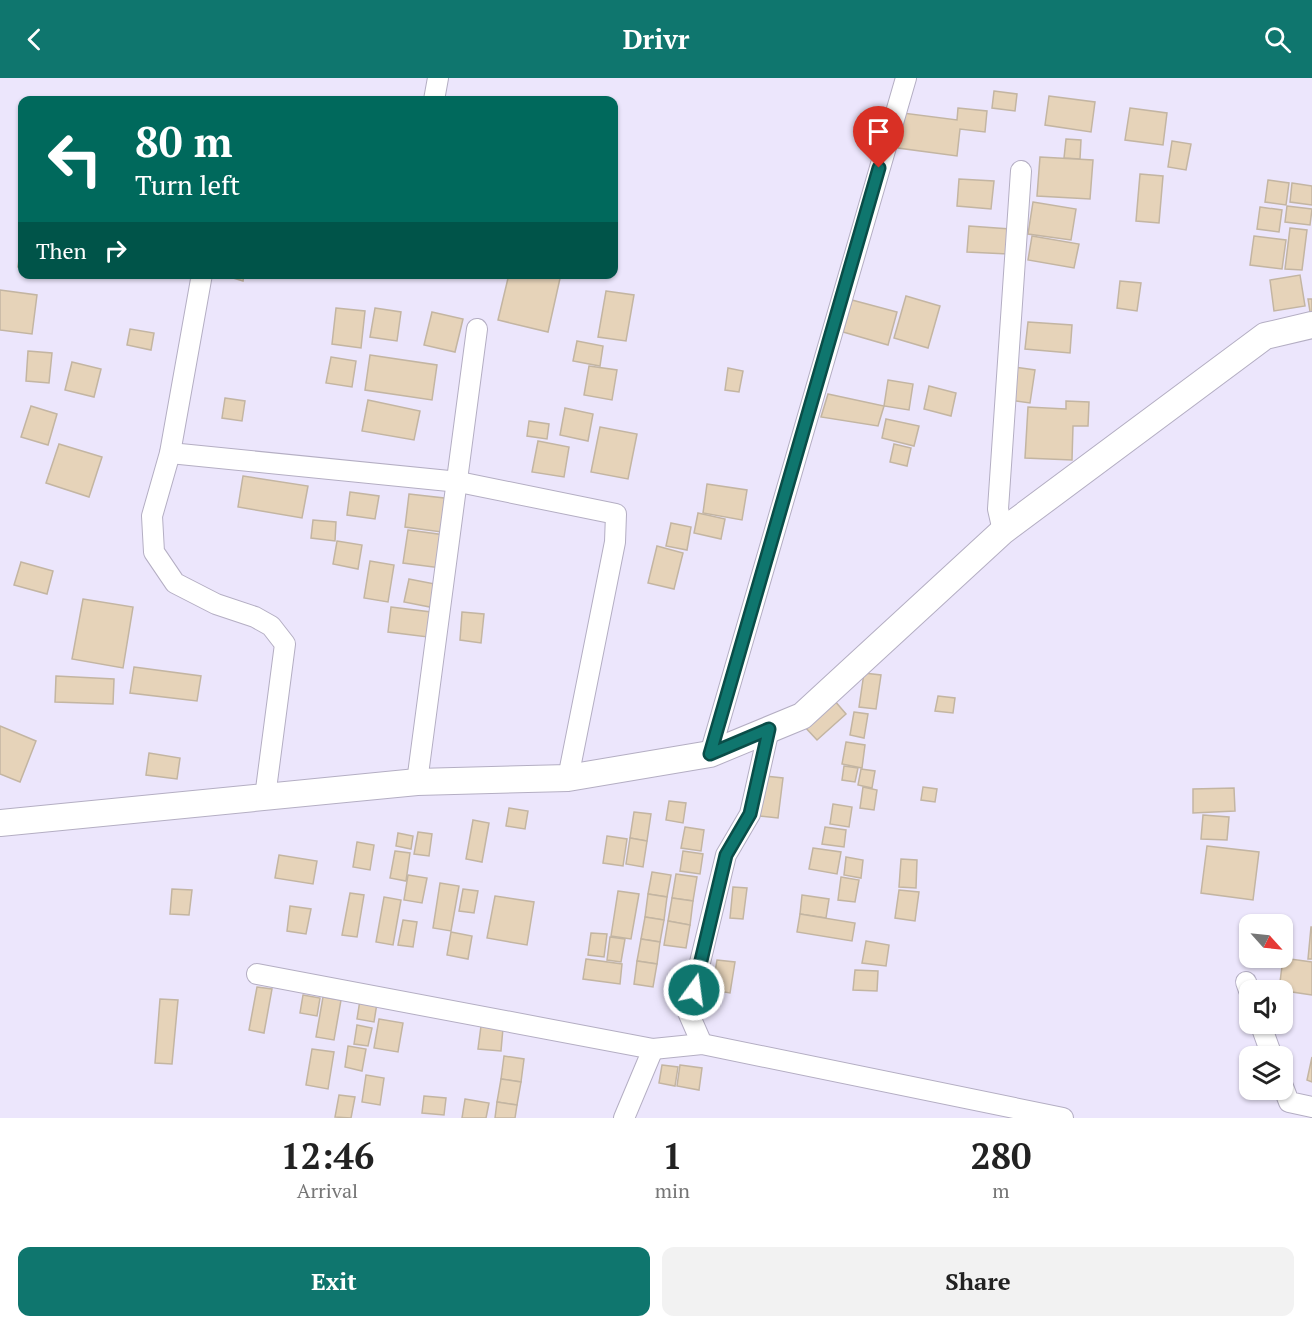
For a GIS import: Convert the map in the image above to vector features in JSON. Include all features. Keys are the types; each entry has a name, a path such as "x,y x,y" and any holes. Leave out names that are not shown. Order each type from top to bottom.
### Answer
{"street":[{"path":"435,96 438,78"},
{"path":"710,754 906,78"},
{"path":"1003,531 998,508 1021,171"},
{"path":"201,279 170,453 152,516 154,552 175,583 216,604 255,617 271,626 285,644 265,797"},
{"path":"0,823 417,782 568,778 710,754 802,716 1003,531 1265,336 1312,325"},
{"path":"417,782 459,482 477,328"},
{"path":"170,453 459,482 616,514 615,542 568,778"},
{"path":"702,1044 688,1012 726,855 750,814 769,729"},
{"path":"257,974 652,1049 702,1044 1063,1118"},
{"path":"624,1118 652,1049"},
{"path":"1285,1101 1312,1107"}],"building":[{"path":"994,91 1017,94 1015,111 992,108"},
{"path":"1049,96 1095,102 1091,132 1045,125"},
{"path":"958,108 987,111 985,132 960,129 957,156 898,148 903,113 957,120"},
{"path":"1130,108 1167,113 1163,145 1125,140"},
{"path":"1066,139 1081,140 1080,159 1064,158"},
{"path":"1172,141 1191,144 1186,170 1168,167"},
{"path":"1040,157 1093,160 1090,199 1037,196"},
{"path":"1140,174 1163,176 1159,223 1136,221"},
{"path":"959,179 994,181 991,209 957,206"},
{"path":"1268,180 1289,183 1286,205 1265,202"},
{"path":"1292,183 1312,186 1312,205 1290,202"},
{"path":"1033,202 1076,209 1071,240 1028,234"},
{"path":"1287,206 1312,209 1310,225 1285,222"},
{"path":"1260,207 1282,210 1279,232 1257,229"},
{"path":"969,226 1010,229 1008,254 967,252"},
{"path":"1290,228 1307,230 1302,270 1285,269"},
{"path":"1032,236 1079,244 1074,268 1028,260"},
{"path":"1254,236 1286,240 1282,269 1250,265"},
{"path":"1300,275 1305,306 1274,311 1270,280"},
{"path":"508,279 560,279 548,332 498,320"},
{"path":"1120,281 1141,283 1137,311 1117,308"},
{"path":"0,290 37,295 32,334 0,330"},
{"path":"606,291 634,295 626,341 598,337"},
{"path":"906,296 940,306 928,348 894,338"},
{"path":"1308,299 1312,299 1311,318"},
{"path":"852,300 897,312 888,345 843,332"},
{"path":"336,308 365,311 361,348 332,344"},
{"path":"375,308 401,312 397,341 370,337"},
{"path":"432,312 463,319 455,352 424,345"},
{"path":"1028,322 1072,325 1070,353 1025,349"},
{"path":"130,329 154,333 151,350 127,345"},
{"path":"577,341 603,346 600,366 573,361"},
{"path":"28,351 52,353 49,383 26,381"},
{"path":"370,355 437,365 432,400 365,390"},
{"path":"331,357 356,361 352,387 326,383"},
{"path":"72,362 101,369 94,397 65,390"},
{"path":"589,366 617,370 612,400 584,395"},
{"path":"1015,367 1035,370 1030,403 1010,400"},
{"path":"728,368 743,371 739,392 725,390"},
{"path":"888,380 913,384 909,410 884,406"},
{"path":"929,386 956,393 951,416 924,409"},
{"path":"828,394 884,406 878,426 821,417"},
{"path":"225,398 245,401 242,421 222,418"},
{"path":"368,400 420,411 414,440 362,431"},
{"path":"1066,401 1089,402 1088,426 1073,426 1072,460 1025,458 1028,407 1066,409"},
{"path":"31,406 57,414 48,445 21,437"},
{"path":"565,408 593,414 588,441 560,435"},
{"path":"886,419 919,426 914,446 882,438"},
{"path":"529,421 549,424 547,439 527,436"},
{"path":"600,427 637,434 628,479 591,472"},
{"path":"538,441 569,447 564,477 532,472"},
{"path":"59,444 102,457 89,497 46,483"},
{"path":"894,444 911,448 907,466 890,462"},
{"path":"243,476 308,486 302,518 238,507"},
{"path":"707,484 747,490 742,520 703,513"},
{"path":"350,492 379,496 375,519 347,515"},
{"path":"409,494 453,499 449,533 405,527"},
{"path":"698,513 725,519 721,539 694,533"},
{"path":"313,520 336,522 335,541 311,538"},
{"path":"671,523 691,527 687,550 666,546"},
{"path":"408,530 445,535 441,568 403,563"},
{"path":"337,541 362,545 358,569 333,564"},
{"path":"657,546 683,553 674,589 648,583"},
{"path":"370,561 394,565 388,602 364,598"},
{"path":"21,562 53,571 47,594 14,585"},
{"path":"409,579 440,585 435,608 404,602"},
{"path":"83,599 133,607 123,668 72,659"},
{"path":"391,607 431,612 428,637 388,632"},
{"path":"462,612 484,614 481,643 460,640"},
{"path":"134,667 201,676 197,701 130,693"},
{"path":"864,673 881,675 876,709 859,707"},
{"path":"56,676 114,679 113,704 55,702"},
{"path":"938,696 955,698 953,713 935,711"},
{"path":"834,700 846,714 817,740 804,726"},
{"path":"854,712 868,714 864,738 850,735"},
{"path":"0,726 36,741 20,782 0,774"},
{"path":"846,742 865,745 862,768 842,764"},
{"path":"149,753 180,758 177,779 146,775"},
{"path":"844,766 858,768 855,782 842,780"},
{"path":"861,769 875,771 872,788 858,785"},
{"path":"765,776 783,778 778,818 760,816"},
{"path":"863,787 877,790 874,810 860,808"},
{"path":"923,787 937,789 935,802 921,800"},
{"path":"1234,788 1235,811 1193,813 1193,789"},
{"path":"669,801 686,803 683,823 666,820"},
{"path":"833,804 852,807 849,827 830,824"},
{"path":"509,808 528,811 525,829 506,826"},
{"path":"634,812 651,814 647,841 630,838"},
{"path":"1203,815 1229,817 1227,840 1201,839"},
{"path":"473,820 489,823 482,862 466,859"},
{"path":"685,827 704,830 701,851 681,848"},
{"path":"825,827 846,830 844,847 822,844"},
{"path":"418,832 432,834 429,856 414,854"},
{"path":"398,833 413,836 411,849 396,846"},
{"path":"607,836 627,839 623,866 603,863"},
{"path":"630,838 647,841 643,867 626,864"},
{"path":"357,842 374,845 370,870 353,867"},
{"path":"1207,846 1259,852 1253,900 1201,893"},
{"path":"813,848 841,852 837,874 809,869"},
{"path":"395,851 410,853 406,881 390,878"},
{"path":"683,851 703,854 700,874 680,871"},
{"path":"279,855 317,861 313,884 275,878"},
{"path":"846,857 863,860 861,878 844,875"},
{"path":"901,859 917,860 916,888 899,887"},
{"path":"652,872 671,875 667,897 648,894"},
{"path":"676,874 697,877 693,901 672,898"},
{"path":"408,875 427,878 422,903 404,900"},
{"path":"841,877 859,880 855,902 838,900"},
{"path":"440,883 459,886 451,931 433,928"},
{"path":"733,887 747,888 743,919 730,918"},
{"path":"172,889 192,890 189,915 170,914"},
{"path":"463,889 478,891 474,913 459,911"},
{"path":"899,890 919,892 915,921 895,918"},
{"path":"618,891 639,894 631,939 611,936"},
{"path":"350,893 364,895 357,937 342,935"},
{"path":"648,894 667,897 664,920 645,917"},
{"path":"802,895 829,899 826,918 800,914"},
{"path":"495,896 534,902 527,945 487,938"},
{"path":"384,897 401,900 393,945 376,942"},
{"path":"672,898 693,901 690,925 668,921"},
{"path":"290,906 311,909 306,934 287,931"},
{"path":"800,914 855,923 852,941 797,932"},
{"path":"645,917 664,920 660,942 641,939"},
{"path":"403,920 417,922 413,947 398,945"},
{"path":"668,921 690,925 686,948 664,945"},
{"path":"1311,927 1312,959 1308,959"},
{"path":"451,932 472,936 468,959 447,955"},
{"path":"591,933 607,934 604,957 588,955"},
{"path":"610,937 625,939 621,962 607,960"},
{"path":"641,939 660,942 657,964 637,961"},
{"path":"866,941 889,945 886,966 862,963"},
{"path":"586,959 622,964 620,984 583,979"},
{"path":"1293,959 1312,962 1312,995 1293,992 1293,980 1280,980 1282,968 1293,968"},
{"path":"717,960 735,962 730,993 712,990"},
{"path":"637,961 657,964 653,987 634,984"},
{"path":"855,970 878,971 877,991 853,990"},
{"path":"257,987 272,989 264,1033 249,1030"},
{"path":"303,995 320,998 317,1016 300,1013"},
{"path":"323,997 341,1000 334,1040 316,1037"},
{"path":"160,999 178,1000 172,1064 155,1063"},
{"path":"360,1000 377,1003 374,1022 357,1019"},
{"path":"379,1019 403,1023 398,1052 374,1048"},
{"path":"357,1025 372,1028 368,1046 354,1044"},
{"path":"481,1026 503,1028 501,1051 478,1049"},
{"path":"348,1046 366,1049 362,1071 345,1067"},
{"path":"312,1049 334,1052 328,1089 306,1085"},
{"path":"504,1056 524,1059 521,1082 501,1079"},
{"path":"1312,1057 1312,1082 1307,1080"},
{"path":"662,1065 678,1067 675,1086 659,1083"},
{"path":"680,1065 702,1068 699,1090 677,1086"},
{"path":"366,1075 384,1078 380,1105 362,1102"},
{"path":"501,1079 521,1082 517,1105 497,1102"},
{"path":"339,1095 355,1097 351,1118 335,1117"},
{"path":"424,1096 446,1098 444,1115 422,1113"},
{"path":"465,1099 489,1103 486,1118 462,1118"},
{"path":"497,1102 517,1105 515,1118 495,1118"}],"route":[{"path":"694,990 726,855 750,814 769,729 710,754 879,168"}]}
